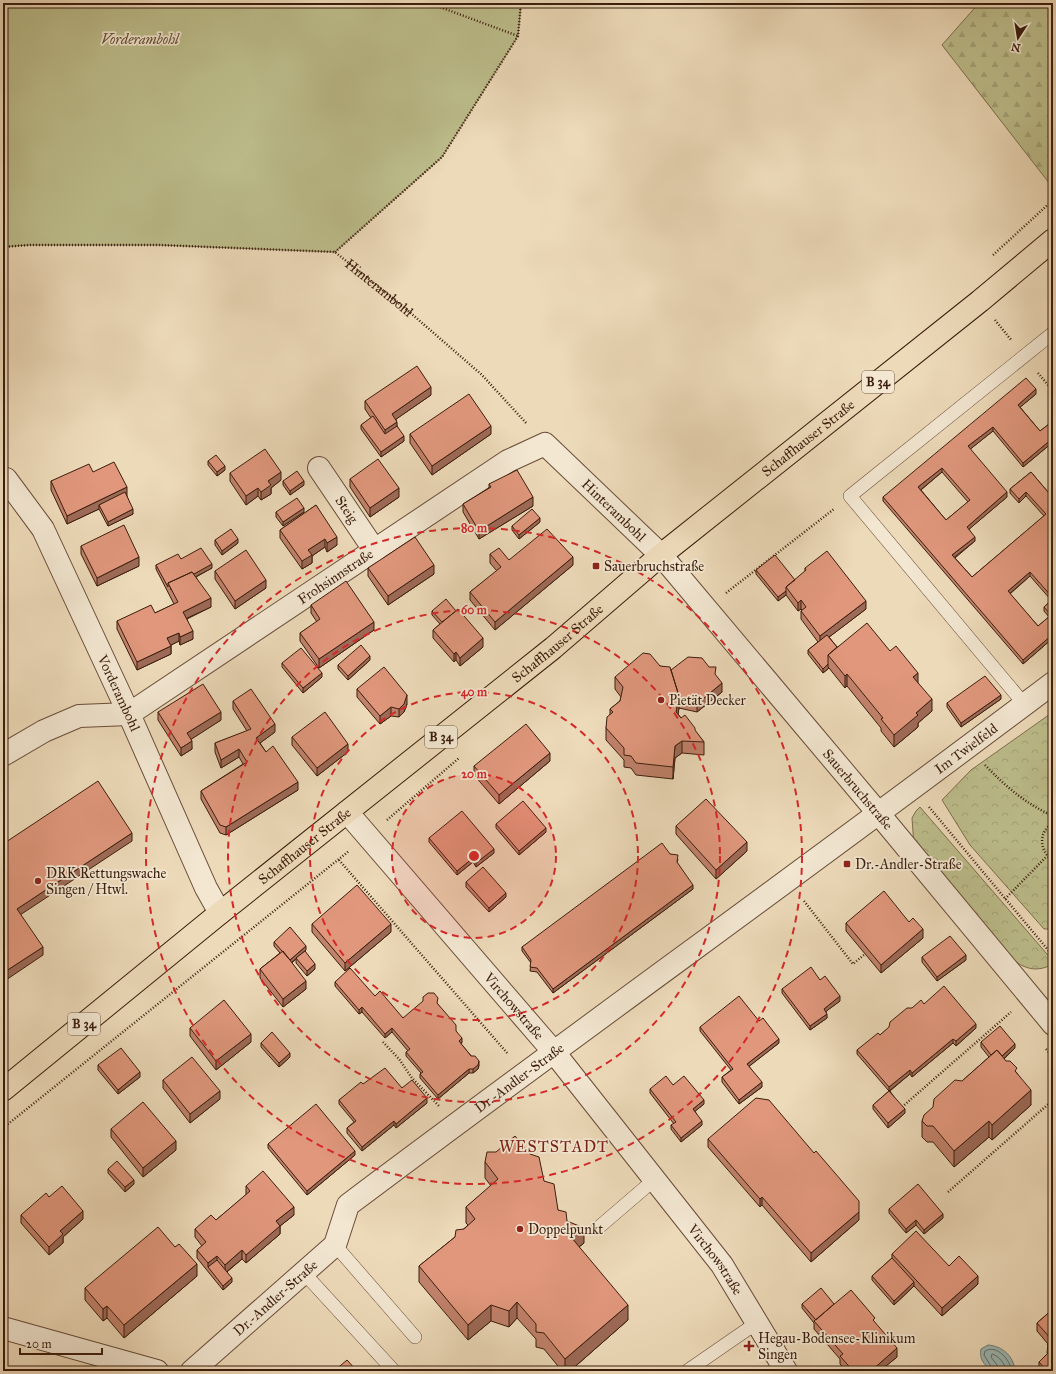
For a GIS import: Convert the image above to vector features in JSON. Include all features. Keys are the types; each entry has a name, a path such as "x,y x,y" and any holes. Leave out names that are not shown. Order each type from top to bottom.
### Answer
{"main road":[{"name":"Schaffhauser Straße","path":"3,1090 220,912 553,648 661,555 980,301 1053,240"}],"street":[{"name":"Hinterambohl","path":"545,444 661,555"},
{"name":"Frohsinnstraße","path":"130,714 508,461 545,444"},
{"name":"Steig","path":"318,468 374,551"},
{"name":"Vorderambohl","path":"6,479 43,529 130,714 206,888 220,912"},
{"name":"Sauerbruchstraße","path":"661,555 1048,1010"},
{"name":"Im Twielfeld","path":"880,814 1053,683"},
{"path":"3,755 44,731 79,716 130,714"},
{"name":"Virchowstraße","path":"346,812 553,1051 722,1265 758,1322 786,1371"},
{"name":"Dr.-Andler-Straße","path":"192,1371 336,1245 348,1204 553,1051 880,814"},
{"path":"3,1328 157,1371"},
{"path":"82,1350 102,1371"}],"lane":[{"path":"1024,704 850,496 1053,333"},
{"path":"598,1228 655,1180"},
{"path":"336,1245 415,1337"},
{"path":"304,1273 394,1371"},
{"path":"687,1371 758,1322"}],"path":[{"path":"429,3 518,36"},
{"path":"335,252 442,157 518,36 521,3"},
{"name":"Hinterambohl","path":"3,247 29,245 159,246 335,252 406,309 482,375 545,444"},
{"path":"994,318 1024,357"},
{"path":"706,609 850,496"},
{"path":"969,746 1002,784 1030,804 1053,816"},
{"path":"3,1128 339,860 464,753"},
{"path":"913,788 1053,956"},
{"path":"1053,823 1046,830 1043,836 1043,850 1053,861"},
{"path":"1005,899 1047,856"},
{"path":"339,860 511,1058"},
{"path":"798,905 810,897"},
{"path":"804,901 853,964 865,954"},
{"path":"902,1107 1013,1011 1008,1005"},
{"path":"383,1042 399,1059 412,1078 440,1106"},
{"path":"1043,1046 1053,1057"},
{"path":"948,1192 1053,1100"}],"green space":[{"path":"3,3 521,3 518,36 442,157 335,252 159,245 29,245 3,247"},
{"path":"979,3 1053,3 1053,188 942,45"},
{"path":"1053,712 1053,929 1044,929 970,845 942,800 971,770"},
{"path":"920,807 1053,961 1053,964 1048,967 1033,969 1023,966 1013,960 914,846 912,818"}],"water":[{"path":"988,1345 998,1347 1010,1356 1015,1371 991,1371 981,1359 981,1349"}],"building":[{"path":"417,366 431,387 392,414 397,422 385,430 365,401"},
{"path":"1026,378 1036,389 1018,405 1040,431 1053,421 1053,438 1023,463 993,427 968,446 1007,492 967,527 975,537 952,555 972,577 1046,514 1026,492 1019,499 1010,489 1031,472 1053,498 1053,598 1030,572 1008,591 1038,626 1051,615 1044,607 1053,599 1053,634 1023,660 883,497","holes":["942,468 970,500 946,520 918,487"]},
{"path":"469,394 491,426 432,466 410,434"},
{"path":"373,416 385,434 397,426 404,436 381,452 361,425"},
{"path":"265,449 281,472 268,481 271,485 261,492 258,488 246,496 230,473"},
{"path":"216,455 225,466 217,472 208,461"},
{"path":"378,459 399,488 370,508 350,479"},
{"path":"114,462 127,487 67,516 51,481 89,464 93,472"},
{"path":"517,470 533,497 479,531 463,504 491,487 489,484"},
{"path":"297,471 304,481 290,491 283,481"},
{"path":"125,492 133,509 108,522 99,505"},
{"path":"297,498 304,508 283,522 276,512"},
{"path":"316,505 337,537 327,543 325,539 308,550 312,555 302,561 280,530"},
{"path":"532,509 540,518 519,535 512,526"},
{"path":"124,525 139,557 97,578 81,546"},
{"path":"231,529 238,539 222,551 215,540"},
{"path":"547,529 573,557 495,622 470,592 501,567 490,554 499,548 509,560"},
{"path":"415,537 434,565 388,596 368,568"},
{"path":"201,548 212,564 194,574 192,572 168,583 168,587 156,565 178,554 181,559"},
{"path":"246,550 266,580 235,601 215,571"},
{"path":"827,551 866,601 820,636 801,611 806,607 801,600 798,603 786,587 806,570 805,568"},
{"path":"775,555 795,580 786,587 786,591 778,597 756,570"},
{"path":"192,572 211,598 183,612 193,631 180,637 179,633 167,638 171,646 137,662 117,621 151,605 155,613 178,602 168,583"},
{"path":"346,581 374,622 319,659 300,633 320,619 311,605"},
{"path":"446,599 456,611 442,622 432,611"},
{"path":"458,609 483,638 460,658 456,652 454,654 433,630"},
{"path":"867,623 890,651 896,646 918,673 913,677 932,699 916,713 918,715 894,735 881,719 883,718 847,674 845,676 828,655"},
{"path":"827,635 837,647 828,655 828,664 823,669 808,650"},
{"path":"361,645 370,656 348,676 338,665"},
{"path":"301,648 322,673 303,688 282,663"},
{"path":"643,653 650,654 660,666 670,667 679,696 676,712 681,718 685,715 704,742 682,741 675,746 673,767 636,763 631,756 624,755 624,748 606,728 607,717 613,712 610,709 620,701 623,687 615,677"},
{"path":"688,657 702,658 709,667 716,667 715,674 722,683 697,704 679,700 671,670"},
{"path":"384,667 407,695 404,704 399,709 391,707 380,716 357,689"},
{"path":"985,676 1001,695 961,723 947,703"},
{"path":"203,684 221,712 187,733 192,741 181,748 158,712"},
{"path":"251,689 275,724 256,738 266,752 273,746 298,782 226,827 220,825 201,791 247,762 239,749 221,760 215,743 251,729 233,701"},
{"path":"325,712 348,744 317,768 292,737"},
{"path":"526,724 550,753 499,795 474,766"},
{"name":"DRK Rettungswache Singen / Htwl.","path":"98,781 132,833 17,909 43,947 3,973 3,844"},
{"path":"706,799 747,842 716,870 676,826"},
{"path":"523,801 546,828 519,851 496,824"},
{"path":"462,811 494,849 476,863 473,858 457,871 429,838"},
{"path":"662,843 670,854 678,855 677,862 693,885 553,989 537,968 530,967 531,960 522,947"},
{"path":"483,867 506,893 489,908 466,882"},
{"path":"357,885 391,924 345,963 312,924"},
{"path":"884,891 909,922 913,918 923,929 881,965 846,923"},
{"path":"290,927 306,946 290,960 274,942"},
{"path":"950,936 966,955 937,977 922,957"},
{"path":"283,951 306,981 283,999 260,969"},
{"path":"305,951 315,964 307,971 296,958"},
{"path":"811,967 820,980 825,976 840,996 824,1009 827,1014 810,1026 782,989"},
{"path":"350,968 375,996 380,991 403,1018 423,1001 423,997 428,993 434,993 438,998 437,1003 456,1025 456,1031 462,1038 459,1041 471,1056 475,1056 479,1061 478,1065 473,1069 469,1069 438,1095 420,1074 423,1072 406,1052 410,1049 392,1028 385,1034 362,1007 359,1010 335,982"},
{"path":"944,986 976,1024 956,1041 953,1039 912,1073 910,1070 889,1087 857,1050 878,1033 880,1035 889,1027 890,1022 907,1008 912,1008 921,1000 924,1004"},
{"path":"739,996 759,1021 763,1018 779,1039 747,1064 762,1082 739,1100 722,1077 733,1069 700,1027"},
{"path":"224,1000 251,1034 216,1061 190,1028"},
{"path":"1000,1026 1015,1044 1002,1056 997,1050 991,1055 981,1042"},
{"path":"272,1032 290,1053 279,1063 261,1043"},
{"path":"121,1048 140,1072 118,1090 98,1065"},
{"path":"997,1050 1006,1061 1010,1061 1017,1068 1015,1071 1031,1090 992,1125 989,1121 954,1151 933,1126 927,1126 922,1121 924,1115 933,1107 934,1099 955,1080 962,1081"},
{"path":"192,1057 220,1091 190,1114 163,1080"},
{"path":"385,1068 402,1088 412,1080 427,1098 396,1124 394,1121 362,1147 347,1128 356,1121 339,1100 361,1082 363,1084"},
{"path":"666,1076 673,1085 684,1076 704,1100 693,1109 702,1121 681,1138 671,1125 676,1122 650,1089"},
{"path":"889,1091 905,1109 888,1123 873,1105"},
{"path":"756,1098 769,1100 814,1153 816,1151 859,1201 859,1212 811,1253 762,1197 760,1199 708,1139"},
{"path":"143,1102 176,1141 143,1168 111,1129"},
{"path":"316,1104 355,1151 307,1191 268,1144"},
{"path":"515,1136 530,1154 539,1157 544,1181 554,1184 558,1210 566,1212 567,1221 584,1228 571,1237 628,1305 565,1359 544,1333 536,1332 536,1324 517,1302 509,1311 491,1305 468,1325 419,1266 455,1237 456,1230 464,1229 475,1219 466,1207 498,1179 485,1162 487,1152 496,1152"},
{"path":"117,1161 134,1180 125,1187 108,1169"},
{"path":"1053,1163 1053,1171 1049,1166"},
{"path":"263,1171 294,1207 276,1221 280,1226 246,1255 242,1250 225,1265 217,1256 208,1263 197,1250 206,1242 195,1229 211,1215 216,1220 250,1191 246,1186"},
{"path":"918,1184 943,1214 924,1230 916,1220 906,1229 889,1209"},
{"path":"62,1186 83,1211 60,1231 63,1234 49,1247 21,1215 46,1193 49,1197"},
{"path":"158,1227 175,1247 179,1244 197,1264 124,1325 107,1306 103,1309 85,1288"},
{"path":"916,1231 949,1266 959,1256 978,1276 942,1308 892,1254"},
{"path":"892,1258 914,1282 894,1301 872,1276"},
{"path":"217,1260 232,1278 223,1286 208,1267"},
{"path":"821,1288 834,1304 816,1320 802,1304"},
{"path":"851,1290 875,1318 873,1320 897,1348 871,1371 853,1371 840,1356 843,1354 814,1321"},
{"path":"1053,1309 1053,1351 1047,1344 1052,1340 1037,1323"},
{"path":"1050,1351 1053,1355 1053,1371 1047,1371 1039,1362"},
{"path":"347,1360 357,1371 334,1371"},
{"path":"880,1367 884,1371 876,1371"}],"place":[{"name":"Sauerbruchstraße","path":"596,566"},
{"name":"Pietät Decker","path":"661,700"},
{"name":"Dr.-Andler-Straße","path":"847,864"},
{"name":"DRK Rettungswache Singen / Htwl.","path":"38,881"},
{"name":"Doppelpunkt","path":"520,1229"},
{"name":"Hegau-Bodensee-Klinikum Singen","path":"749,1346"}],"district":[{"name":"WESTSTADT","path":"554,1146"}]}
